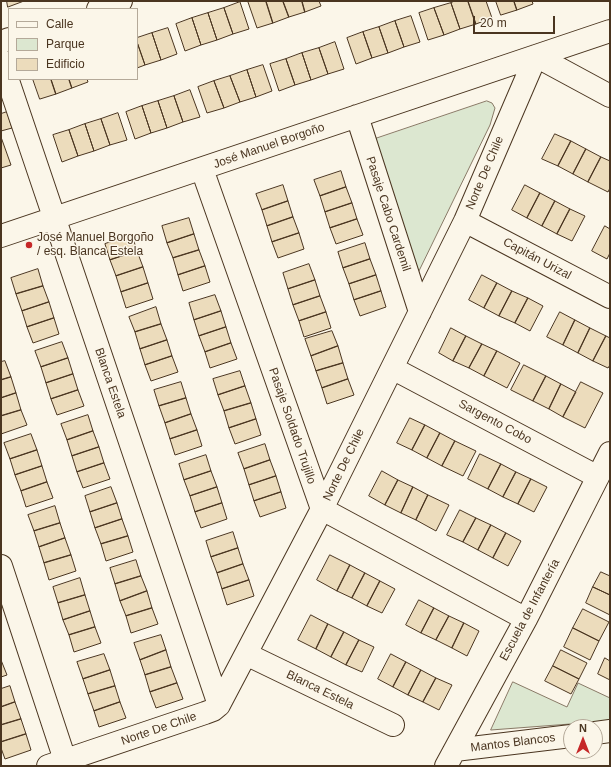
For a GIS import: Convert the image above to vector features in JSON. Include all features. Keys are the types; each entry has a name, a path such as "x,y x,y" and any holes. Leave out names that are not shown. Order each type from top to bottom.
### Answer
{"street":[{"path":"101,8 121,1"},
{"name":"José Manuel Borgoño","path":"1,236 610,31"},
{"path":"536,56 610,96"},
{"name":"Norte De Chile","path":"57,763 205,713 219,705 322,509 465,221 536,56"},
{"name":"Blanca Estela","path":"1,60 219,705"},
{"name":"Pasaje Cabo Cardemil","path":"357,116 420,312"},
{"name":"Pasaje Soldado Trujillo","path":"202,169 322,509"},
{"name":"Capitán Urizal","path":"465,221 610,297"},
{"name":"Sargento Cobo","path":"392,368 598,477"},
{"name":"Escuela de Infantería","path":"451,758 526,619 610,453"},
{"path":"322,509 526,619"},
{"path":"1,566 57,763"},
{"name":"Blanca Estela","path":"246,654 393,725"},
{"name":"Mantos Blancos","path":"451,758 563,737"}],"green space":[{"path":"487,101 492,103 495,108 490,125 417,275 372,140"},
{"path":"513,682 567,707 578,683 610,698 610,721 603,722 603,719 563,719 563,725 491,730"}],"building":[{"path":"7,1 24,1 8,7"},
{"path":"266,1 273,23 257,28 248,2"},
{"path":"266,1 283,1 289,17 273,23"},
{"path":"283,1 302,1 305,12 289,17"},
{"path":"302,1 319,1 321,6 305,12"},
{"path":"455,1 468,1 476,24 460,29 451,3"},
{"path":"468,1 486,1 492,18 476,24"},
{"path":"496,1 514,1 517,10 501,15"},
{"path":"514,1 532,1 533,4 517,10"},
{"path":"240,2 249,29 233,34 224,8"},
{"path":"451,3 460,29 444,35 434,8"},
{"path":"224,8 233,34 217,40 208,13"},
{"path":"434,8 444,35 428,40 419,13"},
{"path":"208,13 217,40 201,45 192,18"},
{"path":"411,16 420,42 404,47 395,21"},
{"path":"192,18 201,45 185,51 176,24"},
{"path":"395,21 404,47 388,53 379,27"},
{"path":"379,27 388,53 372,58 363,32"},
{"path":"168,28 177,54 161,60 152,33"},
{"path":"363,32 372,58 356,64 347,38"},
{"path":"152,33 161,60 145,65 138,45 138,38"},
{"path":"335,42 344,69 328,74 319,48"},
{"path":"138,45 145,65 138,68"},
{"path":"319,48 328,74 311,80 302,53"},
{"path":"302,53 311,80 295,85 286,59"},
{"path":"286,59 295,85 279,91 270,64"},
{"path":"263,65 272,91 256,97 247,70"},
{"path":"247,70 256,97 240,102 230,76"},
{"path":"230,76 240,102 224,108 214,81"},
{"path":"33,80 51,80 56,94 40,99"},
{"path":"51,80 69,80 72,88 56,94"},
{"path":"69,80 87,80 88,82 72,88"},
{"path":"214,81 224,108 207,113 198,87"},
{"path":"190,90 200,117 183,122 174,96"},
{"path":"174,96 183,122 167,128 158,101"},
{"path":"158,101 167,128 151,133 142,106"},
{"path":"142,106 151,133 135,139 126,112"},
{"path":"7,112 12,128 1,131 1,114"},
{"path":"118,113 127,140 110,145 101,119"},
{"path":"101,119 110,145 94,151 85,124"},
{"path":"85,124 94,151 78,156 69,130"},
{"path":"69,130 78,156 62,162 53,135"},
{"path":"555,134 571,141 558,166 542,159"},
{"path":"1,137 11,165 1,168"},
{"path":"571,141 586,149 573,174 558,166"},
{"path":"586,149 601,157 588,182 573,174"},
{"path":"601,157 610,161 610,188 608,192 588,182"},
{"path":"341,171 346,187 320,196 314,180"},
{"path":"283,185 288,201 262,210 256,194"},
{"path":"525,185 540,193 527,218 512,210"},
{"path":"346,187 352,203 325,212 320,196"},
{"path":"540,193 555,201 542,226 527,218"},
{"path":"288,201 293,217 267,226 262,210"},
{"path":"555,201 570,209 557,234 542,226"},
{"path":"352,203 357,219 330,228 325,212"},
{"path":"570,209 585,216 572,241 557,234"},
{"path":"293,217 299,233 272,242 267,226"},
{"path":"189,218 194,234 167,243 162,226"},
{"path":"357,219 363,235 336,244 330,228"},
{"path":"605,226 610,229 610,253 607,259 592,251"},
{"path":"299,233 304,249 278,258 272,242"},
{"path":"194,234 199,250 173,258 167,243"},
{"path":"132,235 137,251 110,260 105,244"},
{"path":"365,243 370,259 343,268 338,252"},
{"path":"199,250 205,266 178,275 173,258"},
{"path":"137,251 143,267 116,276 110,260"},
{"path":"370,259 376,275 349,284 343,268"},
{"path":"309,264 315,280 288,289 283,273"},
{"path":"205,266 210,282 183,291 178,275"},
{"path":"143,267 148,283 121,292 116,276"},
{"path":"38,269 43,286 16,294 11,278"},
{"path":"376,275 381,291 354,300 349,284"},
{"path":"482,275 497,283 484,308 469,300"},
{"path":"315,280 320,296 293,305 288,289"},
{"path":"148,283 153,299 126,308 121,292"},
{"path":"497,283 512,291 499,316 484,308"},
{"path":"43,286 49,302 22,311 16,294"},
{"path":"381,291 386,307 360,316 354,300"},
{"path":"512,291 528,298 515,323 499,316"},
{"path":"215,295 221,311 194,320 189,303"},
{"path":"320,296 326,312 299,321 293,305"},
{"path":"528,298 543,306 530,331 515,323"},
{"path":"49,302 54,318 27,327 22,311"},
{"path":"156,307 161,324 135,332 129,317"},
{"path":"221,311 226,327 199,336 194,320"},
{"path":"326,312 331,328 304,337 299,321"},
{"path":"560,312 575,320 563,345 547,337"},
{"path":"54,318 59,334 33,343 27,327"},
{"path":"575,320 590,328 578,353 563,345"},
{"path":"161,324 167,340 140,349 135,332"},
{"path":"226,327 231,343 205,352 199,336"},
{"path":"451,328 466,336 453,361 439,353"},
{"path":"590,328 606,336 593,361 578,353"},
{"path":"332,331 338,346 311,356 305,339"},
{"path":"466,336 482,344 469,368 453,361"},
{"path":"606,336 610,338 610,365 608,368 593,361"},
{"path":"167,340 172,356 145,365 140,349"},
{"path":"62,342 68,358 41,367 35,351"},
{"path":"231,343 237,359 210,368 205,352"},
{"path":"482,344 497,351 484,376 469,368"},
{"path":"338,346 343,363 316,371 311,356"},
{"path":"497,351 520,363 507,388 484,376"},
{"path":"172,356 178,372 151,381 145,365"},
{"path":"68,358 73,374 46,383 41,367"},
{"path":"5,361 11,377 1,380 1,362"},
{"path":"343,363 348,379 322,388 316,371"},
{"path":"524,365 546,376 533,401 511,390"},
{"path":"240,371 245,386 218,395 213,379"},
{"path":"73,374 78,390 51,399 46,383"},
{"path":"546,376 561,384 549,409 533,401"},
{"path":"11,377 16,393 1,398 1,380"},
{"path":"348,379 354,395 327,404 322,388"},
{"path":"181,382 186,398 159,406 154,390"},
{"path":"581,382 603,393 585,428 563,417"},
{"path":"561,384 576,392 563,417 549,409"},
{"path":"245,386 251,403 224,411 218,395"},
{"path":"78,390 84,406 57,415 51,399"},
{"path":"16,393 21,410 1,416 1,398"},
{"path":"186,398 191,414 165,423 159,406"},
{"path":"251,403 256,419 229,428 224,411"},
{"path":"21,410 27,425 1,434 1,416"},
{"path":"191,414 197,430 170,439 165,423"},
{"path":"88,415 93,431 67,440 61,424"},
{"path":"410,418 425,425 412,450 397,443"},
{"path":"256,419 261,435 235,444 229,428"},
{"path":"425,425 440,433 427,458 412,450"},
{"path":"197,430 202,446 175,455 170,439"},
{"path":"93,431 99,447 72,456 67,440"},
{"path":"440,433 455,441 442,466 427,458"},
{"path":"31,434 37,450 10,459 4,443"},
{"path":"455,441 476,451 463,476 442,466"},
{"path":"265,444 270,460 244,469 238,453"},
{"path":"99,447 104,463 77,472 72,456"},
{"path":"37,450 42,466 15,475 10,459"},
{"path":"480,454 501,464 488,489 468,479"},
{"path":"206,455 211,471 184,480 179,464"},
{"path":"270,460 276,476 249,485 244,469"},
{"path":"104,463 110,479 83,488 77,472"},
{"path":"501,464 516,472 503,497 488,489"},
{"path":"42,466 47,482 21,491 15,475"},
{"path":"211,471 217,487 190,496 184,480"},
{"path":"382,471 398,480 385,505 369,496"},
{"path":"516,472 531,479 518,504 503,497"},
{"path":"276,476 281,492 254,501 249,485"},
{"path":"531,479 547,487 534,512 518,504"},
{"path":"398,480 413,487 401,513 385,505"},
{"path":"47,482 53,498 26,507 21,491"},
{"path":"111,487 117,503 90,512 85,496"},
{"path":"217,487 222,503 195,512 190,496"},
{"path":"413,487 428,495 416,520 401,513"},
{"path":"281,492 286,508 260,517 254,501"},
{"path":"428,495 449,505 436,531 416,520"},
{"path":"117,503 122,519 95,528 90,512"},
{"path":"222,503 227,519 201,528 195,512"},
{"path":"55,506 60,523 34,531 28,515"},
{"path":"460,510 476,518 463,542 447,535"},
{"path":"476,518 491,525 478,550 463,542"},
{"path":"122,519 128,536 101,544 95,528"},
{"path":"60,523 65,538 39,547 34,531"},
{"path":"491,525 506,533 493,558 478,550"},
{"path":"233,532 238,548 211,557 206,541"},
{"path":"506,533 521,541 508,566 493,558"},
{"path":"128,536 133,552 106,561 101,544"},
{"path":"65,538 71,555 44,563 39,547"},
{"path":"238,548 243,564 217,573 211,557"},
{"path":"71,555 76,571 49,580 44,563"},
{"path":"330,555 350,565 337,591 317,580"},
{"path":"136,560 141,576 115,584 110,568"},
{"path":"243,564 249,580 222,589 217,573"},
{"path":"350,565 365,573 352,598 337,591"},
{"path":"601,572 610,576 610,595 593,587"},
{"path":"365,573 380,581 367,606 352,598"},
{"path":"141,576 147,591 120,601 115,584"},
{"path":"80,578 85,595 58,603 53,587"},
{"path":"249,580 254,596 227,605 222,589"},
{"path":"380,581 395,589 382,613 367,606"},
{"path":"593,587 610,595 610,615 586,603"},
{"path":"147,591 152,608 126,616 120,601"},
{"path":"85,595 90,611 63,620 58,603"},
{"path":"419,600 434,608 421,633 406,625"},
{"path":"152,608 158,624 131,633 126,616"},
{"path":"434,608 449,616 436,640 421,633"},
{"path":"583,609 609,622 599,641 573,628"},
{"path":"90,611 95,627 69,635 63,620"},
{"path":"311,615 328,624 316,649 298,640"},
{"path":"449,616 464,623 452,648 436,640"},
{"path":"464,623 479,631 467,656 452,648"},
{"path":"328,624 344,632 331,657 316,649"},
{"path":"95,627 101,643 74,652 69,635"},
{"path":"573,628 599,641 590,660 564,647"},
{"path":"344,632 359,640 346,665 331,657"},
{"path":"161,635 166,650 140,660 134,643"},
{"path":"359,640 374,647 362,672 346,665"},
{"path":"166,650 171,667 145,675 140,660"},
{"path":"561,650 587,663 579,679 553,666"},
{"path":"104,654 110,670 83,679 77,662"},
{"path":"391,654 406,662 393,687 378,679"},
{"path":"605,658 610,661 610,680 598,674"},
{"path":"1,660 7,675 1,677"},
{"path":"406,662 421,670 408,695 393,687"},
{"path":"553,666 579,679 571,694 545,681"},
{"path":"171,667 177,683 150,692 145,675"},
{"path":"110,670 115,686 88,694 83,679"},
{"path":"421,670 436,678 423,702 408,695"},
{"path":"436,678 452,685 439,710 423,702"},
{"path":"177,683 183,699 156,708 150,692"},
{"path":"10,686 15,702 1,707 1,689"},
{"path":"115,686 120,702 94,711 88,694"},
{"path":"15,702 21,719 1,725 1,707"},
{"path":"120,702 126,718 99,727 94,711"},
{"path":"21,719 26,734 1,742 1,725"},
{"path":"26,734 31,750 5,759 1,748 1,742"}],"place":[{"name":"José Manuel Borgoño / esq. Blanca Estela","path":"29,245"}]}
